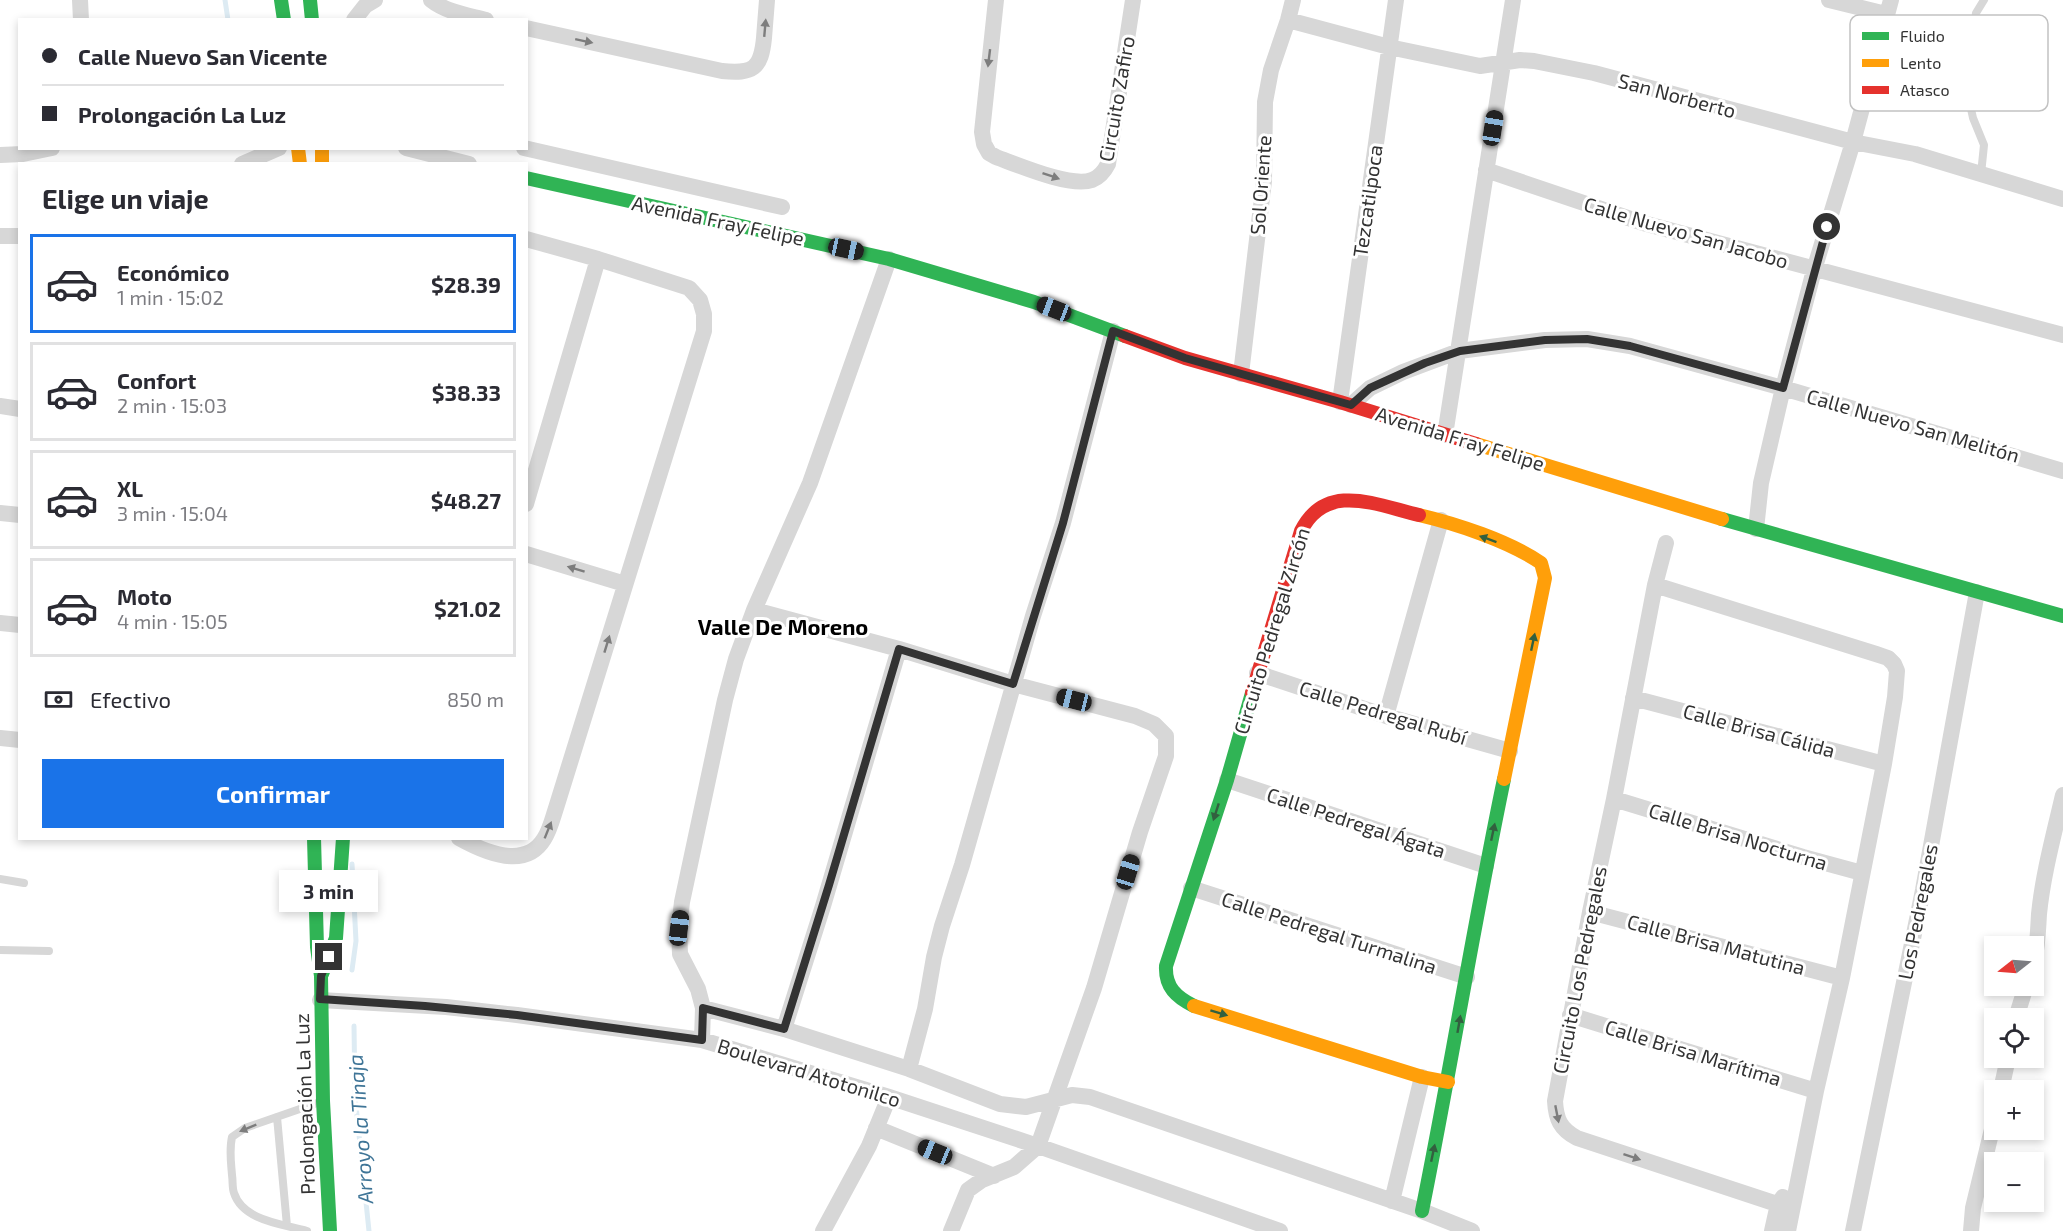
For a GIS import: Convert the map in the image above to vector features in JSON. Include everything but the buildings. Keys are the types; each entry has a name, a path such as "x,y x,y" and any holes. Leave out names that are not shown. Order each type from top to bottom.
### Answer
{"street":[{"path":"80,0 81,18"},
{"path":"281,0 284,18"},
{"path":"310,0 312,18"},
{"path":"430,0 458,14 477,18"},
{"path":"528,28 735,72 756,66 762,56 767,0"},
{"name":"Circuito Zafiro","path":"996,0 982,117 984,144 989,153 996,157 1069,182 1094,180 1103,174 1108,164 1133,0"},
{"name":"Sol Oriente","path":"1241,374 1264,181 1265,102 1271,70 1293,0"},
{"name":"Tezcatilpoca","path":"1345,404 1396,0"},
{"path":"1445,435 1460,351 1513,0"},
{"path":"1829,0 1889,7"},
{"name":"San Norberto","path":"1288,20 1389,47 1480,66 1520,60 1594,73 1853,142 1915,153 2063,199"},
{"path":"1756,529 1767,452 1783,388 1814,270 1861,111"},
{"name":"Avenida Fray Felipe","path":"528,149 782,207"},
{"path":"0,155 42,150"},
{"path":"247,162 274,150"},
{"path":"414,150 461,162"},
{"name":"Calle Nuevo San Jacobo","path":"1486,170 1643,223 2063,335"},
{"name":"Avenida Fray Felipe","path":"528,178 889,259 1034,302 1185,358 1345,404 1756,529 2063,616"},
{"path":"0,236 18,236"},
{"path":"464,840 502,856 518,856 531,852 544,839 556,808 704,330 704,314 700,300 689,288 528,240"},
{"path":"528,497 598,259"},
{"path":"702,1040 703,1008 698,989 682,962 679,928 682,902 724,700 754,610 810,483 889,259"},
{"path":"909,1069 925,1009 942,926 1063,523 1113,331"},
{"name":"Calle Nuevo San Melitón","path":"1345,404 1370,388 1410,369 1460,351 1545,340 1587,339 1630,346 1783,388 2063,471"},
{"path":"0,406 18,410"},
{"name":"Circuito Pedregal Zircón","path":"1422,1211 1448,1082 1486,866 1545,578 1541,563 1508,545 1441,520 1360,501 1341,500 1315,510 1301,531 1227,780 1166,966 1165,978 1168,987 1176,996 1192,1005 1422,1077 1448,1082"},
{"path":"0,513 18,515"},
{"path":"1386,716 1441,520"},
{"name":"Circuito Los Pedregales","path":"1666,543 1655,585 1590,912 1555,1101 1555,1114 1565,1132 1576,1138 1785,1207"},
{"path":"528,555 625,584"},
{"path":"1655,585 1887,658 1894,664 1897,671 1884,764 1842,978 1798,1177 1772,1231"},
{"name":"Los Pedregales","path":"1853,1231 1923,890 1977,592"},
{"path":"754,610 899,649 1013,684 1135,716 1154,724 1166,736 1166,756 1140,832 1094,988 1038,1146 1014,1167 982,1180 968,1190 951,1231"},
{"path":"0,623 18,625"},
{"path":"784,1029 899,649"},
{"name":"Calle Pedregal Rubí","path":"1257,673 1386,716 1510,751"},
{"name":"Calle Brisa Cálida","path":"1633,698 1884,764"},
{"path":"0,738 18,740"},
{"name":"Calle Pedregal Ágata","path":"1227,780 1486,866"},
{"path":"2038,936 2039,914 2049,855 2063,795"},
{"name":"Calle Brisa Nocturna","path":"1614,799 1792,854 1862,873"},
{"name":"Prolongación La Luz","path":"314,840 330,1231"},
{"name":"Prolongación La Luz","path":"321,976 336,938 343,840"},
{"name":"Calle Pedregal Turmalina","path":"1191,888 1467,977"},
{"name":"Calle Brisa Matutina","path":"1590,912 1842,978"},
{"name":"Boulevard Atotonilco","path":"320,999 517,1015 702,1040 889,1097 1038,1146 1280,1231"},
{"path":"703,1008 784,1029 909,1069 1000,1104 1026,1107 1072,1095 1090,1097 1422,1211 1472,1231"},
{"name":"Calle Brisa Marítima","path":"1570,1015 1816,1091"},
{"path":"1392,1201 1422,1077"},
{"path":"823,1231 868,1146 889,1097"},
{"path":"876,1128 994,1176"},
{"path":"1971,1231 1973,1208 1989,1140"},
{"path":"1785,1207 1788,1231"}],"lane":[{"path":"1976,15 1984,0"},
{"path":"1971,111 1984,145 1981,174"},
{"path":"0,879 24,883"},
{"path":"0,950 49,951"},
{"path":"307,1231 254,1216 239,1203 234,1193 230,1147 232,1137 245,1128 323,1101"},
{"path":"277,1117 287,1226"}],"waterway":[{"name":"Arroyo la Tinaja","path":"225,0 228,18"},
{"name":"Arroyo la Tinaja","path":"352,864 356,941 352,970"},
{"name":"Arroyo la Tinaja","path":"354,1026 355,1096 369,1231"}],"traffic: fast":[{"path":"281,0 284,18"},
{"path":"310,0 312,18"},
{"path":"528,178 889,259 1034,302 1125,336"},
{"path":"1722,519 2063,616"},
{"path":"1194,1006 1182,999 1170,986 1166,966 1227,780 1252,693"},
{"path":"1422,1211 1504,779"},
{"path":"314,840 330,1231"},
{"path":"322,974 336,938 343,840"}],"traffic: slow":[{"path":"298,150 300,162"},
{"path":"322,150 322,162"},
{"path":"1476,444 1722,519"},
{"path":"1419,515 1482,534 1514,547 1541,563 1545,578 1504,779"},
{"path":"1194,1006 1422,1077 1448,1082"}],"traffic: jam":[{"path":"1125,336 1185,358 1476,444"},
{"path":"1252,693 1301,531 1311,516 1324,506 1338,501 1353,500 1419,515"}],"district":[{"name":"Valle De Moreno","path":"783,627"}],"route":[{"path":"329,957 321,976 320,999 517,1015 702,1040 703,1008 784,1029 802,976 899,649 1013,684 1063,523 1113,331 1185,358 1351,405 1370,388 1403,372 1460,351 1545,340 1587,339 1630,346 1783,388 1827,227"}]}
